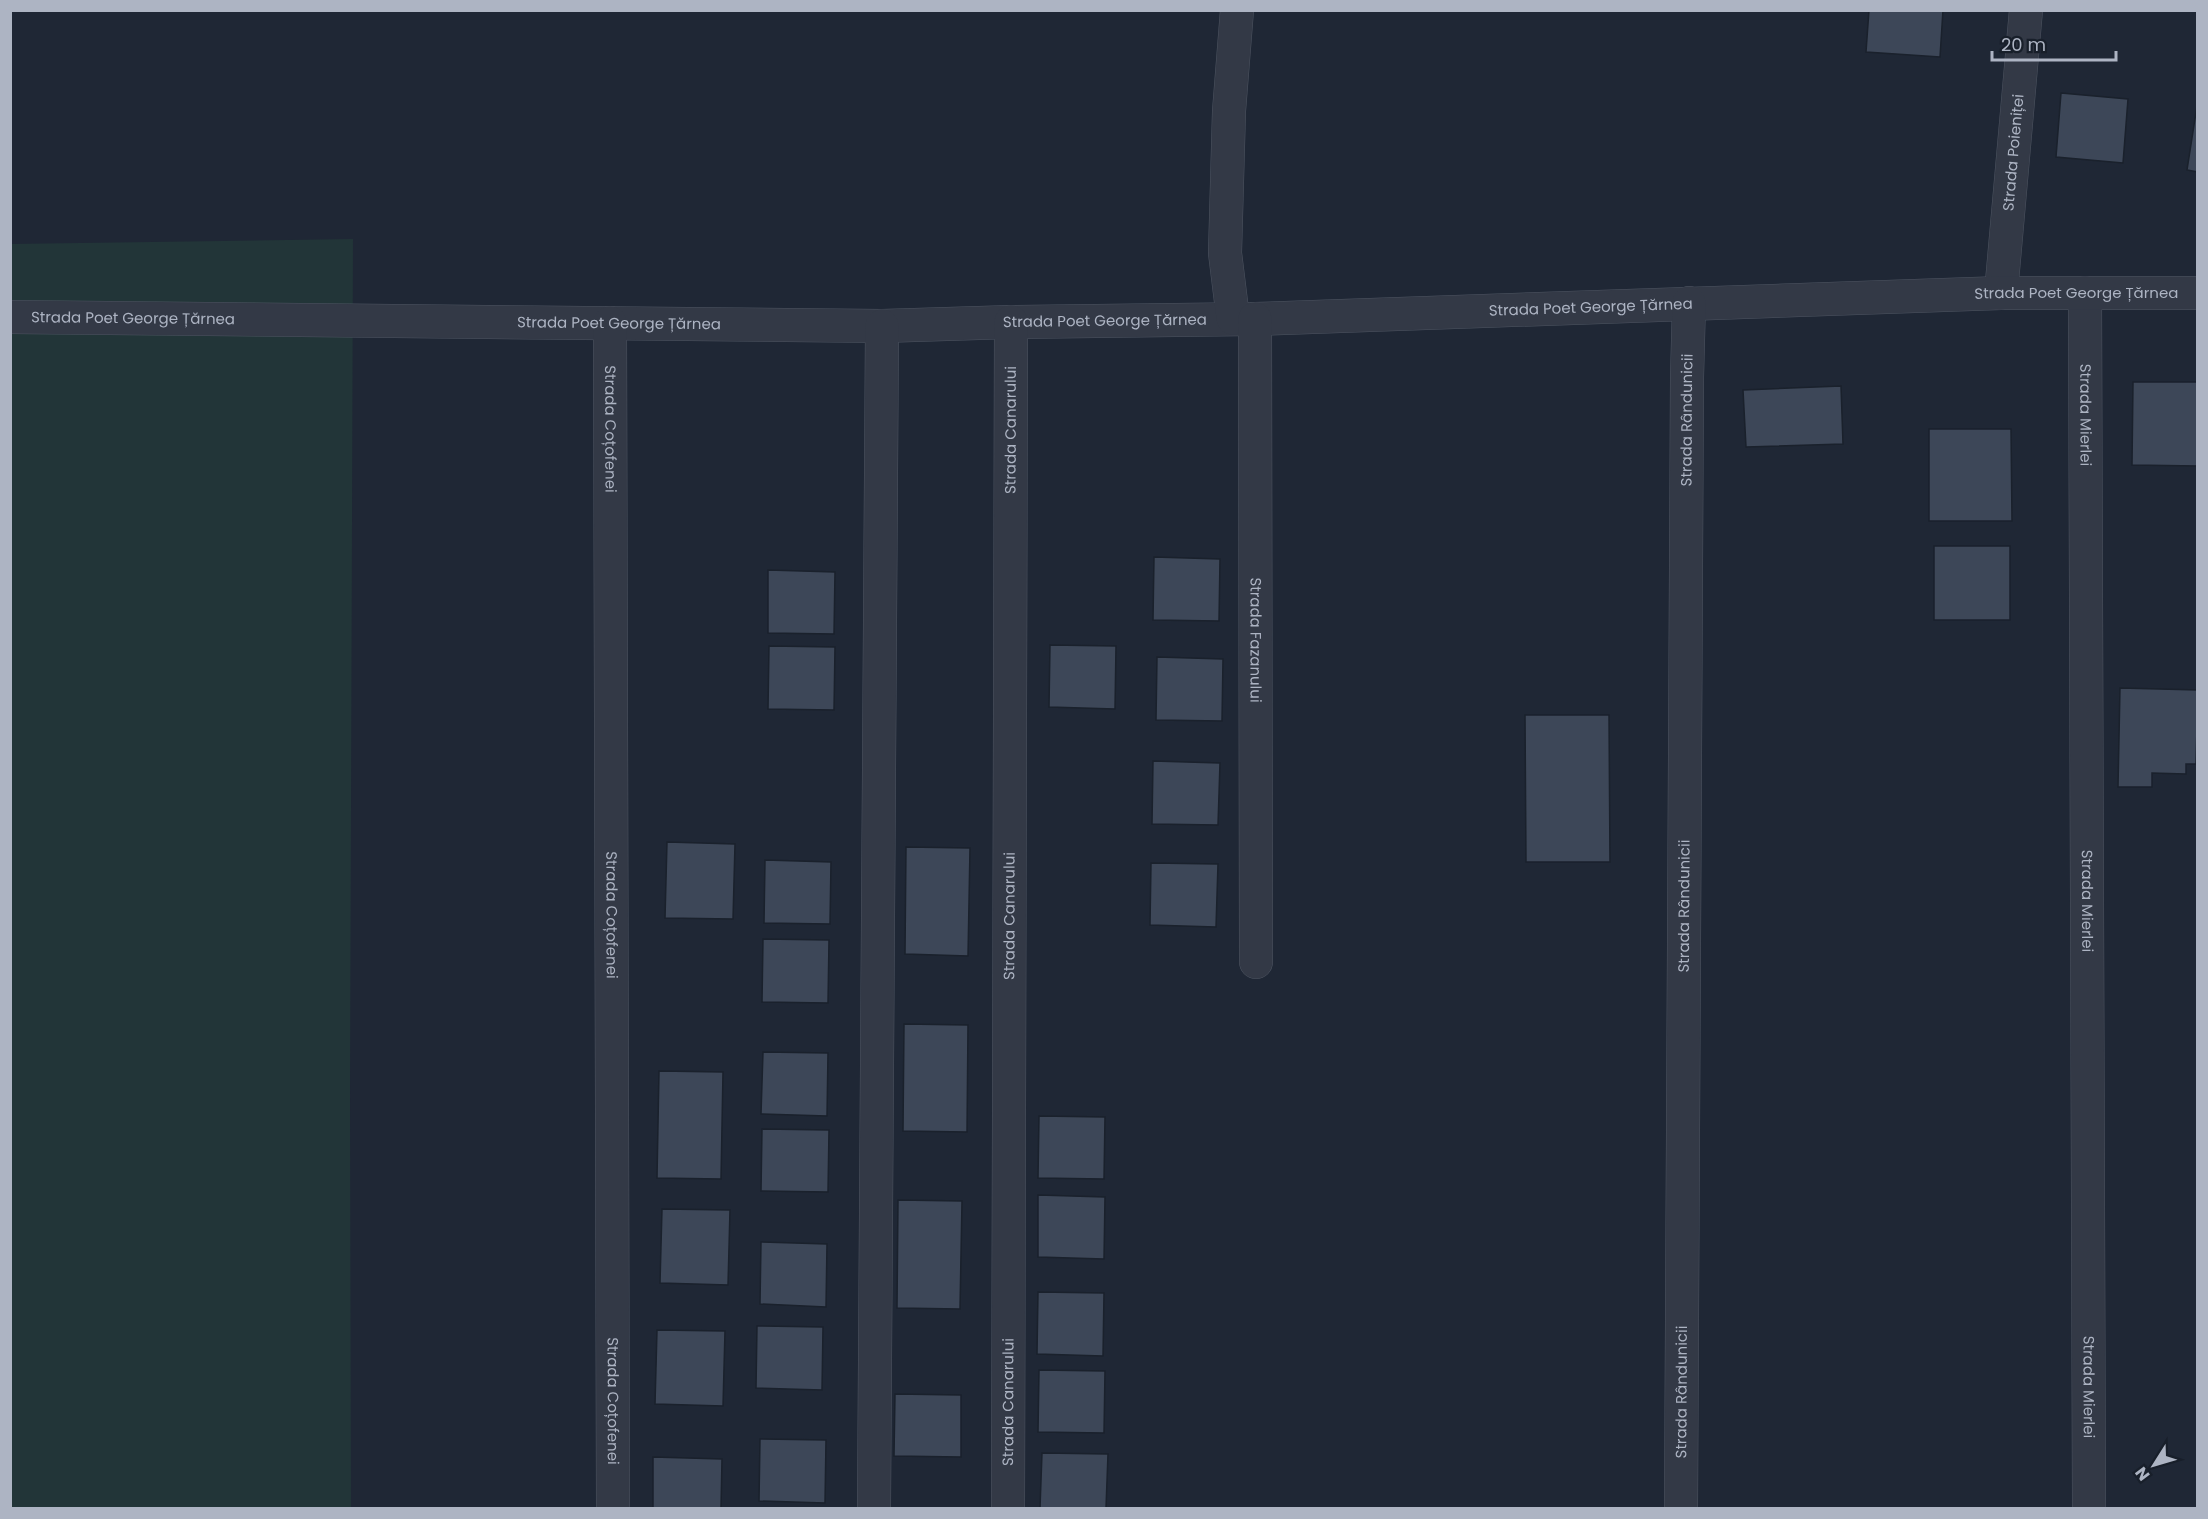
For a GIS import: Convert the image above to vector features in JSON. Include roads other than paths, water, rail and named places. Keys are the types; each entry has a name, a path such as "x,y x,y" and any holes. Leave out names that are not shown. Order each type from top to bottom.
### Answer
{"street":[{"name":"Strada Fazanului","path":"1237,10 1228,111 1225,253 1244,318 1256,962"},
{"name":"Strada Poieniței","path":"2001,293 2026,10"},
{"name":"Strada Poet George Țărnea","path":"10,317 882,326 1244,318 2001,293 2198,293"},
{"name":"Strada Mierlei","path":"2085,293 2089,1509"},
{"name":"Strada Rândunicii","path":"1682,1509 1686,425 1689,303"},
{"name":"Strada Coțofenei","path":"610,322 613,1509"},
{"name":"Strada Canarului","path":"1008,1509 1011,322"},
{"path":"874,1509 882,326"}]}
